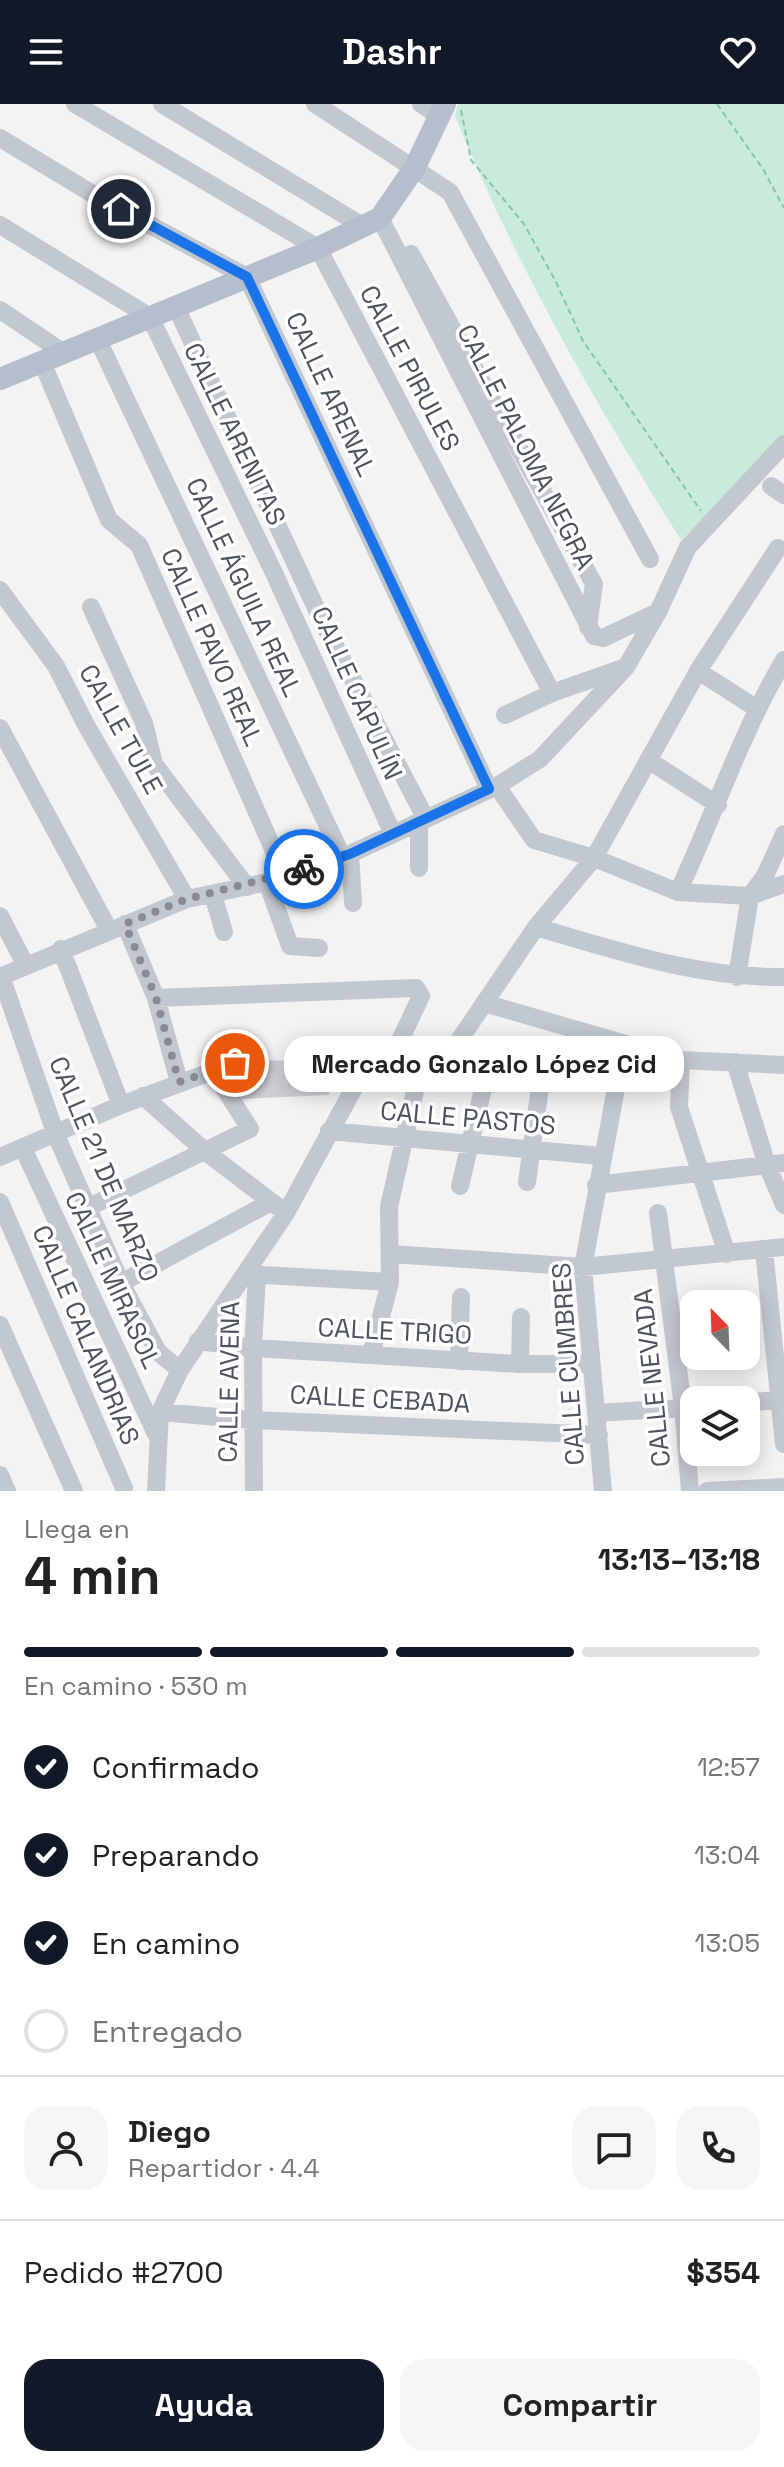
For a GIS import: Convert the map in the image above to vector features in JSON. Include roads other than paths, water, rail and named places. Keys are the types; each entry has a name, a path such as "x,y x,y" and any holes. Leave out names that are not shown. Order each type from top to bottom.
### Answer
{"main road":[{"path":"0,379 318,248 376,218 415,167 443,110"}],"street":[{"path":"75,104 318,248"},
{"path":"162,104 376,218"},
{"path":"315,104 450,192 650,559"},
{"path":"421,104 443,110"},
{"path":"0,138 96,196 247,277"},
{"name":"CALLE PALOMA NEGRA","path":"376,218 588,627 600,639 658,612"},
{"path":"0,225 150,317"},
{"name":"CALLE PIRULES","path":"318,248 552,693"},
{"name":"CALLE ARENAL","path":"247,277 493,787 534,840 594,858 678,892 750,896"},
{"path":"176,307 323,623 423,821 419,868"},
{"path":"0,310 64,353"},
{"name":"CALLE ARENITAS","path":"150,317 274,573"},
{"name":"CALLE ÁGUILA REAL","path":"98,340 346,855"},
{"name":"CALLE PAVO REAL","path":"42,362 109,520 139,545 276,879 290,946 319,948"},
{"path":"1,976 187,899 276,879 346,855 493,787 540,759 626,667 658,612 688,547 784,444"},
{"path":"371,1355 390,1282 389,1207 419,1076 441,1067 536,927 594,858 698,671 778,548"},
{"name":"CALLE CAPULÍN","path":"274,573 393,834"},
{"name":"CALLE TULE","path":"0,590 41,641 187,899"},
{"path":"91,607 144,723 154,764 247,887"},
{"path":"678,892 718,805 756,708 784,660"},
{"path":"505,715 552,693 626,667"},
{"path":"698,671 756,708"},
{"path":"0,728 156,998 179,1082"},
{"path":"648,760 718,805"},
{"path":"737,977 750,896 765,876 784,834"},
{"path":"346,855 353,903"},
{"path":"750,896 784,884"},
{"path":"213,895 224,932"},
{"path":"0,916 25,964"},
{"path":"536,927 652,961 737,977 784,977"},
{"path":"61,949 121,1105"},
{"name":"CALLE 21 DE MARZO","path":"1,976 56,1135 121,1283 158,1352 180,1370"},
{"path":"156,998 420,990 421,996 396,1049"},
{"path":"484,1003 681,1060 783,1066"},
{"name":"CALLE CUMBRES","path":"603,1491 583,1267 601,1156 624,1045"},
{"path":"120,1489 155,1483 156,1434 160,1412 180,1370 198,1341 252,1274 373,1053 396,1049 441,1067 548,1081 527,1182"},
{"path":"681,1060 679,1107 727,1254"},
{"path":"735,1062 776,1164 784,1205"},
{"path":"0,1157 143,1096 235,1063"},
{"path":"89,1207 206,1152 251,1127 212,1069"},
{"path":"460,1186 467,1144 487,1072"},
{"path":"143,1096 206,1152 286,1213"},
{"name":"CALLE PASTOS","path":"329,1131 601,1156"},
{"name":"CALLE MIRASOL","path":"23,1148 156,1434"},
{"path":"596,1185 776,1164"},
{"name":"CALLE CALANDRIAS","path":"0,1202 120,1489"},
{"path":"121,1283 271,1202"},
{"name":"CALLE NEVADA","path":"658,1213 686,1386"},
{"path":"391,1254 583,1267 784,1247"},
{"path":"764,1250 782,1400 784,1444"},
{"path":"252,1274 390,1282"},
{"name":"CALLE AVENA","path":"252,1274 254,1491"},
{"path":"459,1361 461,1297"},
{"path":"520,1364 521,1317"},
{"path":"0,1325 74,1491"},
{"name":"CALLE TRIGO","path":"198,1341 253,1348 459,1361 590,1364"},
{"path":"760,1402 782,1400"},
{"path":"597,1413 680,1408"},
{"name":"CALLE CEBADA","path":"160,1412 253,1420 599,1435"},
{"name":"CALLE NEVADA","path":"690,1466 690,1491"},
{"path":"0,1475 7,1491"},
{"path":"707,1491 784,1487"}],"place":[{"name":"Mercado Gonzalo López Cid","path":"235,1063"}]}
